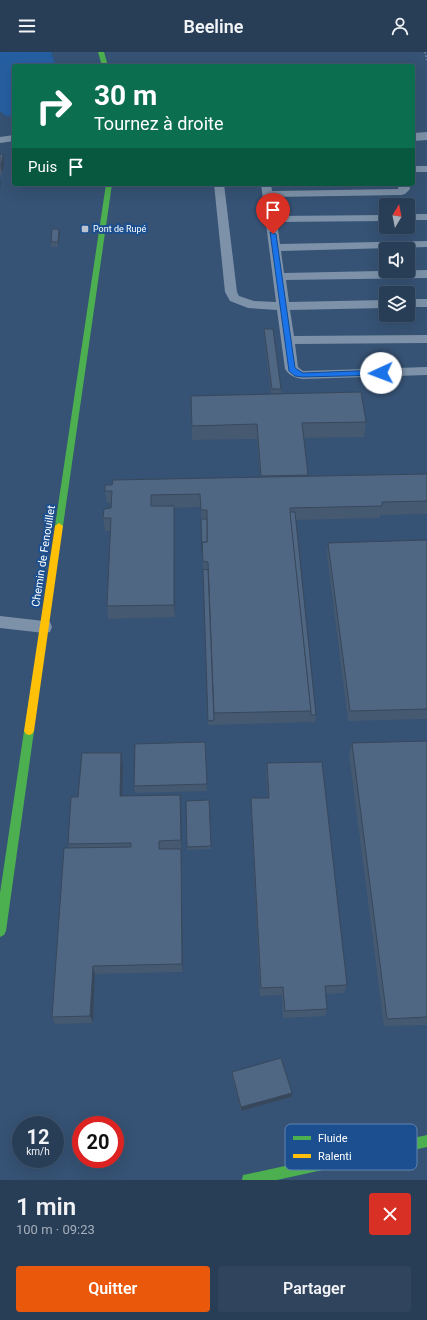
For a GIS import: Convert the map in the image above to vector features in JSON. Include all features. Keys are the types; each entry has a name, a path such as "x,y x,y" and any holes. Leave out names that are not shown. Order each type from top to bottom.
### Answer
{"street":[{"path":"101,52 104,64"},
{"path":"415,136 427,136"},
{"name":"Chemin de Fenouillet","path":"0,930 109,186"},
{"path":"417,1143 427,1141"},
{"path":"248,1180 294,1170"}],"lane":[{"path":"0,140 12,138"},
{"path":"415,169 427,169"},
{"path":"219,186 231,292 234,298 241,302 252,304 283,306 379,304"},
{"path":"404,186 405,189 401,192 266,189 292,369 298,374 427,372"},
{"path":"415,217 427,217"},
{"path":"271,219 379,218"},
{"path":"275,248 427,244"},
{"path":"279,277 427,274"},
{"path":"415,303 427,303"},
{"path":"288,340 427,339"},
{"path":"0,622 44,627"}],"path":[{"path":"425,52 427,60"}],"shaded area":[{"path":"0,52 51,52 55,64 12,64 12,115 6,116 0,111"}],"building":[{"path":"0,154 3,154 1,166 0,166"},
{"path":"52,229 59,229 58,242 51,242"},
{"path":"264,329 273,329 281,389 272,389"},
{"path":"361,392 366,422 302,423 308,475 261,476 257,424 192,426 191,396"},
{"path":"427,474 427,501 382,502 382,506 290,508 311,711 214,713 208,562 203,561 202,542 207,542 207,510 201,510 200,494 151,495 151,506 174,506 174,605 107,606 111,518 103,518 104,509 111,508 112,491 105,491 105,485 112,485 113,480"},
{"path":"290,512 295,512 316,715 311,715"},
{"path":"201,519 207,519 207,542 202,542 202,550"},
{"path":"427,540 427,709 350,711 328,543"},
{"path":"203,569 208,570 214,720 208,721"},
{"path":"427,741 427,1017 387,1019 352,743"},
{"path":"205,742 207,784 134,786 135,744"},
{"path":"82,753 121,753 120,796 180,795 181,840 159,841 159,849 181,849 182,964 93,966 90,1016 52,1017 64,848 131,847 131,843 68,844 71,797 78,797"},
{"path":"322,762 347,985 325,986 327,1009 285,1011 283,987 261,988 251,798 269,798 267,763"},
{"path":"209,800 211,846 187,847 186,801"},
{"path":"281,1058 292,1093 241,1107 232,1072"}],"traffic: fast":[{"path":"101,52 104,64"},
{"path":"59,526 109,186"},
{"path":"0,931 29,731"},
{"path":"417,1143 427,1141"},
{"path":"248,1180 294,1170"}],"traffic: slow":[{"path":"29,731 59,526"}],"place":[{"name":"Pont de Rupé","path":"85,229"}],"route":[{"path":"273,234 292,369 294,372 303,375 381,373"}]}
